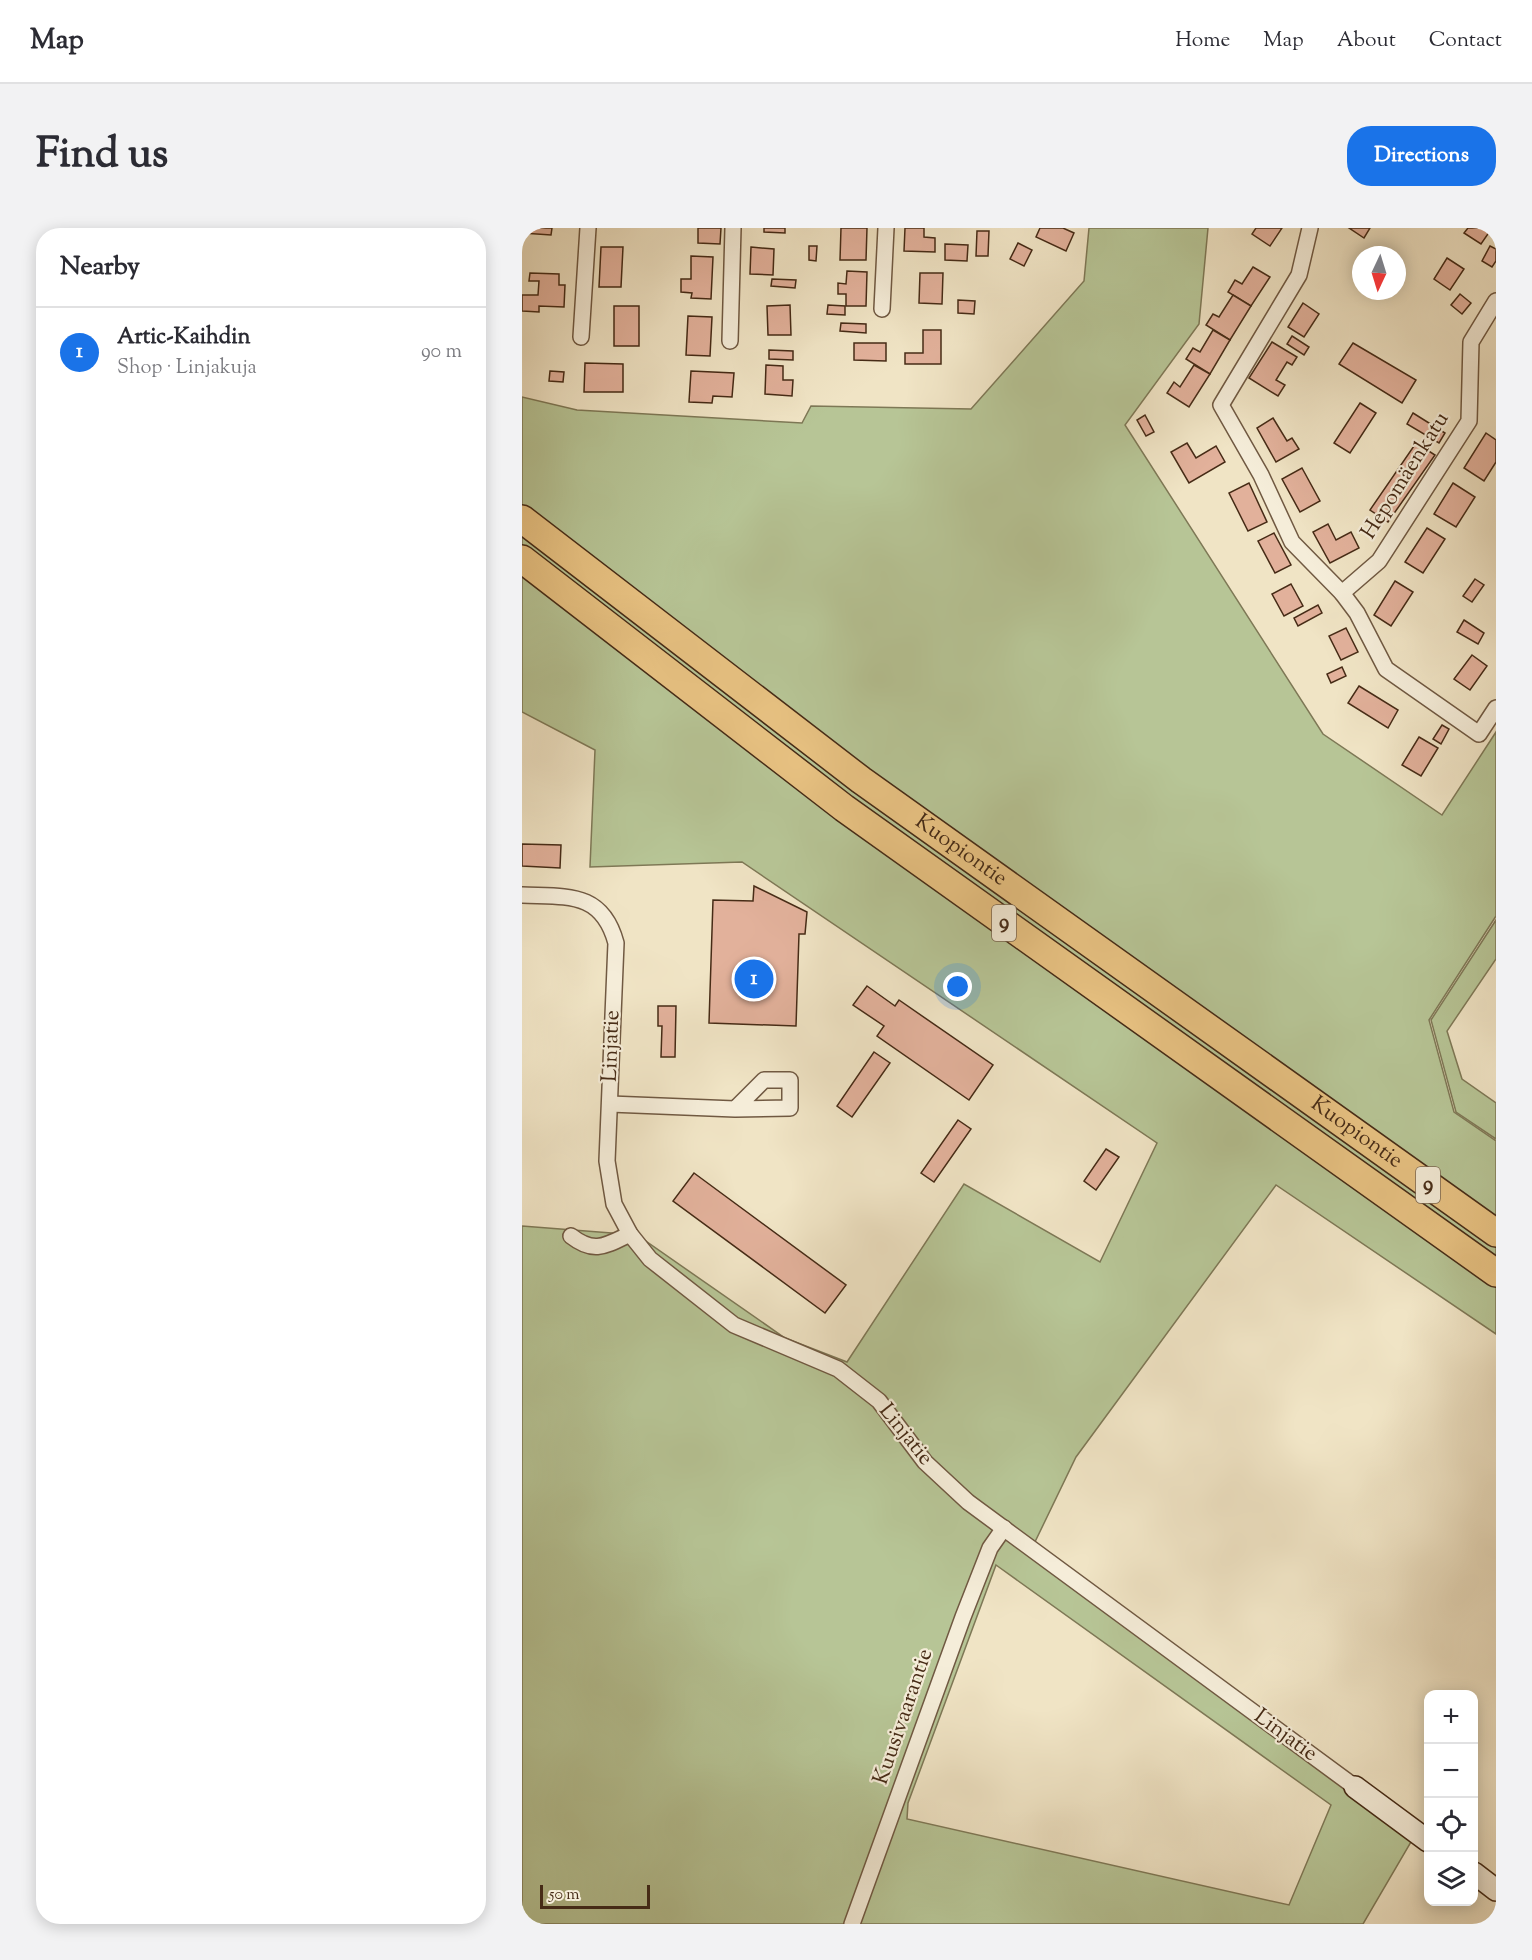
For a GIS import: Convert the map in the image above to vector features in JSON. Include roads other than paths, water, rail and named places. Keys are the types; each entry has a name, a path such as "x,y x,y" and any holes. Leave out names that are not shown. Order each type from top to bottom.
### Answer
{"highway":[{"name":"Kuopiontie","path":"522,519 861,780 1496,1233"},
{"name":"Kuopiontie","path":"522,560 844,808 1496,1272"}],"street":[{"path":"581,337 588,228"},
{"path":"730,341 733,228"},
{"path":"882,309 886,228"},
{"path":"1310,228 1299,275 1221,405 1261,475 1292,542 1342,593 1357,614 1386,669 1479,734 1496,708"},
{"name":"Hepomäenkatu","path":"1342,593 1379,561 1469,421 1472,342 1496,301"},
{"name":"Linjatie","path":"522,895 573,897 599,909 610,922 616,943 608,1176 614,1204 630,1234 650,1259 735,1325 838,1369 879,1401 925,1462 968,1502 1424,1838"},
{"path":"610,1104 735,1109"},
{"path":"571,1236 586,1246 596,1247 630,1234"},
{"name":"Kuusivaarantie","path":"852,1924 967,1607 990,1548 1004,1528"},
{"path":"1478,1877 1496,1890"}],"place":[{"name":"Artic-Kaihdin","path":"754,979"}]}
